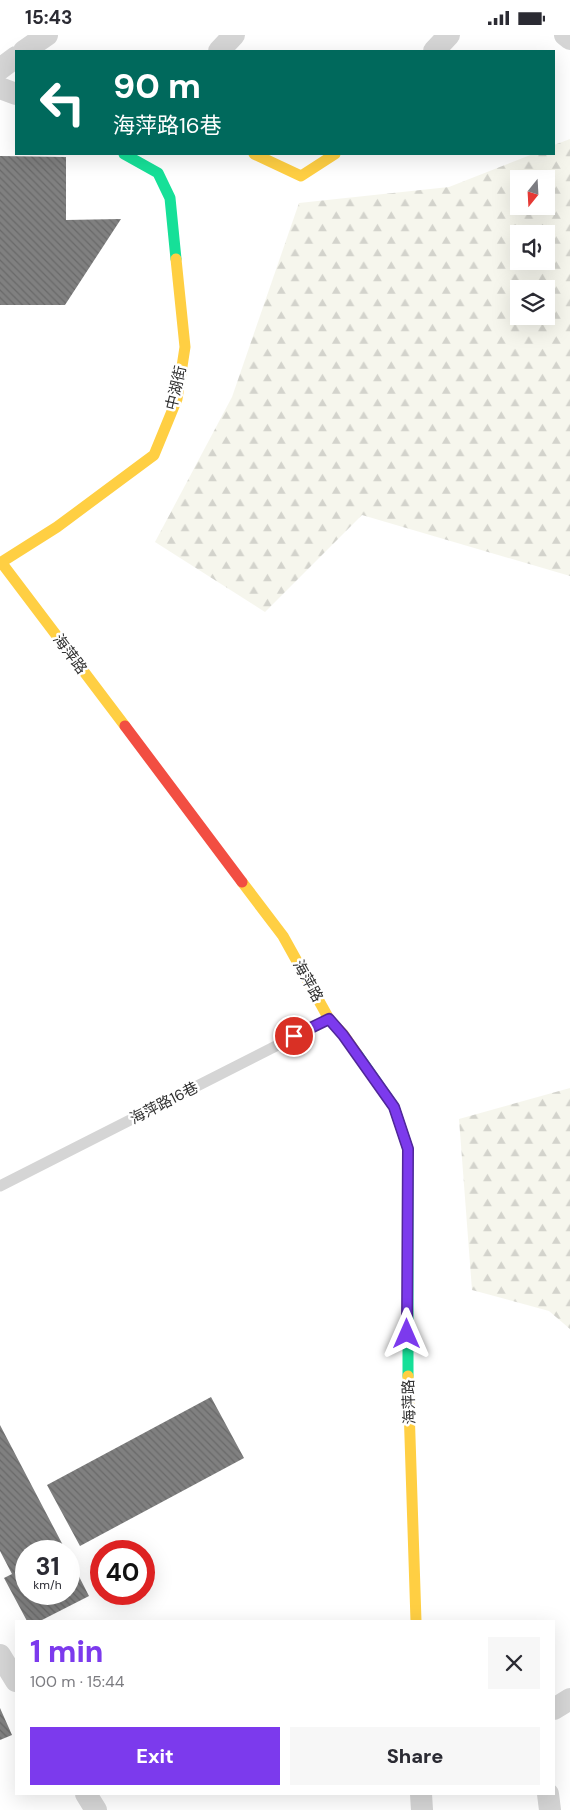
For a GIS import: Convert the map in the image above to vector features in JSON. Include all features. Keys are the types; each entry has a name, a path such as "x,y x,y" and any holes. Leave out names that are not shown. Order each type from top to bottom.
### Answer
{"street":[{"path":"25,50 47,35"},
{"path":"220,50 234,35"},
{"path":"435,50 449,35"},
{"path":"565,35 570,39"},
{"path":"0,69 15,58"},
{"path":"0,88 15,95"},
{"name":"中湖街","path":"0,563 57,527 154,455 177,399 185,347 170,198 158,173 126,155"},
{"path":"256,155 301,176 333,155"},
{"name":"海萍路","path":"0,563 283,936 329,1019 343,1035 394,1107 408,1149 407,1334 416,1620"},
{"path":"0,1655 15,1679"},
{"path":"555,1708 570,1699"},
{"path":"87,1795 96,1810"},
{"path":"421,1795 422,1810"},
{"path":"548,1795 550,1810"}],"lane":[{"name":"海萍路16巷","path":"0,1187 329,1019"}],"green space":[{"path":"570,139 570,576 362,515 265,612 155,542 232,397 299,203 449,187 530,155 555,155 555,145"},
{"path":"570,1088 570,1329 549,1311 472,1290 459,1119"}],"building":[{"path":"0,156 66,157 66,220 121,219 65,305 0,305"},
{"path":"211,1397 244,1458 80,1546 80,1540 77,1540 47,1485"},
{"path":"0,1425 60,1540 15,1540 15,1599 4,1578 12,1574 0,1551"},
{"path":"80,1578 89,1596 80,1601"},
{"path":"18,1605 71,1605 42,1620 26,1620"},
{"path":"0,1708 12,1735 0,1740"}],"traffic: fast":[{"path":"126,155 158,173 170,198 176,259"},
{"path":"357,1054 394,1107 408,1149 408,1376"}],"traffic: slow":[{"path":"256,155 301,176 333,155"},
{"path":"0,563 57,527 154,455 177,399 185,347 176,259"},
{"path":"1,562 125,726"},
{"path":"242,882 283,936 329,1019 343,1034 357,1054"},
{"path":"408,1376 416,1620"}],"traffic: jam":[{"path":"125,726 242,882"}],"route":[{"path":"294,1036 329,1019 343,1035 394,1107 408,1149 407,1334"}]}
